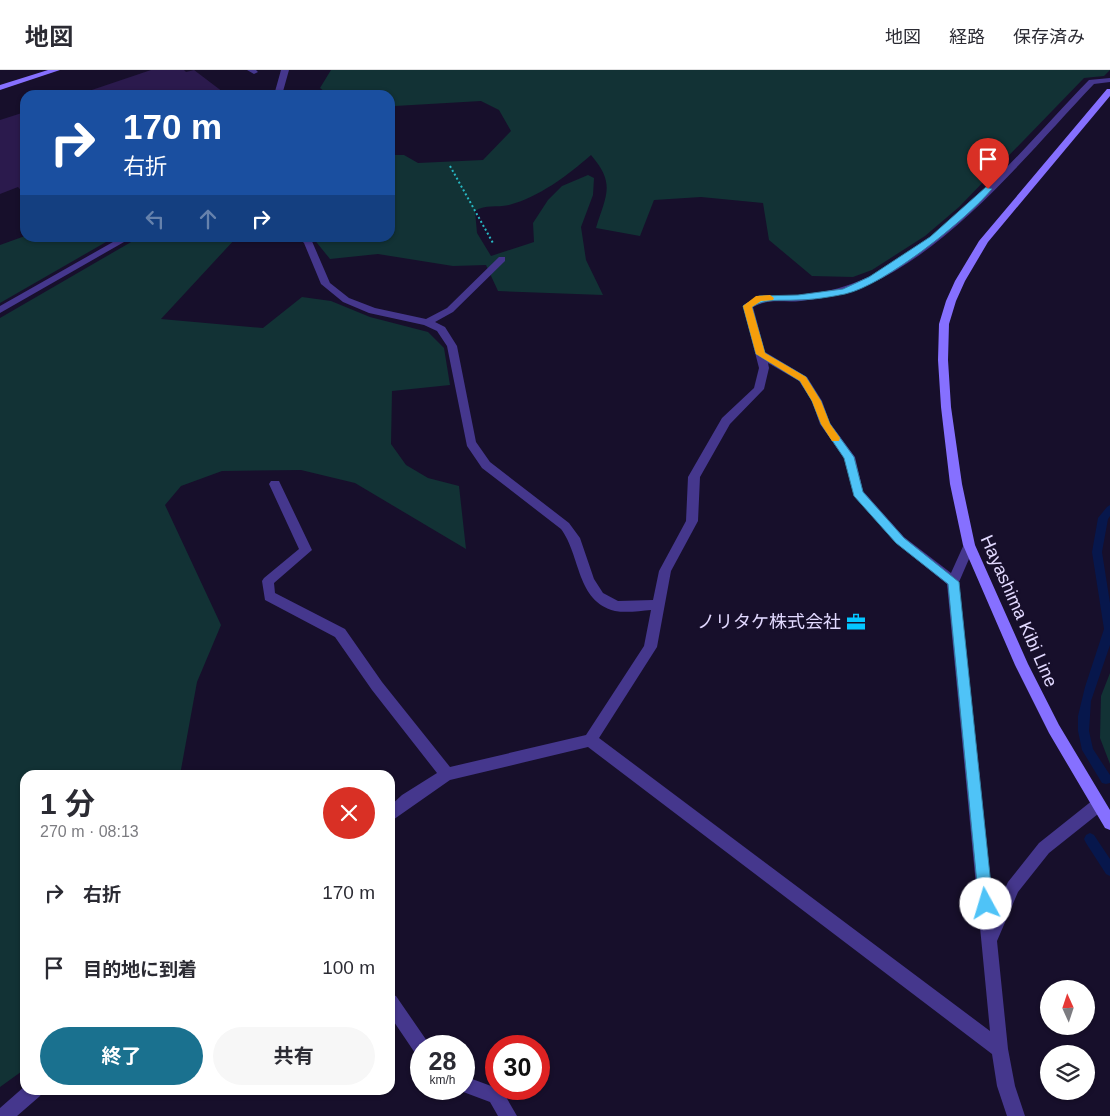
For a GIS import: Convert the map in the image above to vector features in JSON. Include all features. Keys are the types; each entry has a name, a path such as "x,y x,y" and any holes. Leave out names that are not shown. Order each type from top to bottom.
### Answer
{"main road":[{"path":"0,88 56,70"},
{"name":"Hayashima Kibi Line","path":"1110,91 984,242 960,281 951,301 944,324 943,360 946,407 956,484 969,545 1022,665 1054,729 1110,823"}],"street":[{"path":"279,90 285,70"},
{"path":"395,811 407,800 447,774 590,740 650,647 665,571 692,520 694,477 726,421 759,389 764,368 748,306 759,298 798,298 845,291 872,279 933,239 976,202 1092,82 1110,80"},
{"path":"0,310 119,242"},
{"path":"308,242 326,284 346,300 372,311 427,322 441,329 452,346 471,443 486,465 565,526 574,538 588,581 599,596 617,606 659,605"},
{"path":"427,322 450,310 502,259"},
{"path":"761,354 803,379 817,401 826,424 849,457 858,493 900,540 953,582"},
{"path":"275,484 306,550 268,581 269,596 340,633 377,686 447,774"},
{"path":"969,545 953,582 1000,1049 1006,1086 1016,1116"},
{"path":"590,740 1000,1049"},
{"path":"990,942 1013,887 1044,848 1098,805"},
{"path":"395,1009 413,1035"},
{"path":"475,1088 496,1096 508,1116"},
{"path":"4,1116 28,1095"}],"path":[{"path":"450,166 502,259"}],"green space":[{"path":"331,70 1110,70 1104,76 1084,78 959,207 925,236 872,270 853,277 812,276 769,240 763,203 701,197 654,200 640,236 596,228 607,190 604,174 591,155 562,178 531,197 509,205 487,207 475,211 477,233 491,256 534,242 533,223 548,200 562,186 588,175 594,178 593,195 581,227 586,260 603,295 498,291 486,265 453,266 378,254 330,259 316,242 395,242 395,155 404,155 418,163 483,160 511,131 499,110 481,101 395,106 395,90 323,90 320,88"},
{"path":"20,238 20,242 106,242 0,303 0,245"},
{"path":"131,242 232,242 161,319 263,328 302,297 331,301 370,317 428,332 444,348 450,385 392,391 391,444 406,465 428,478 459,486 466,549 355,483 301,470 222,471 181,486 165,505 221,625 197,682 181,770 20,770 20,1073 0,1087 0,318"},
{"path":"1110,673 1110,764 1100,738 1101,696"}],"building":[{"path":"151,70 184,70 186,72 194,70 220,90 92,90"},
{"path":"20,114 20,189 18,187 0,194 0,120"}],"waterway":[{"path":"1106,779 1087,750 1083,731 1083,716 1090,687 1109,629 1097,552 1103,518 1110,509"},
{"path":"1090,839 1110,870"}],"slow traffic":[{"path":"770,298 759,298 748,306 761,354 803,379 817,401 826,424 835,438"}],"place":[{"name":"ノリタケ株式会社","path":"856,622"}],"route":[{"path":"986,904 953,582 900,540 858,493 849,457 826,424 817,401 803,379 761,354 748,306 759,298 798,298 845,291 872,279 933,239 976,202 988,189"}]}
